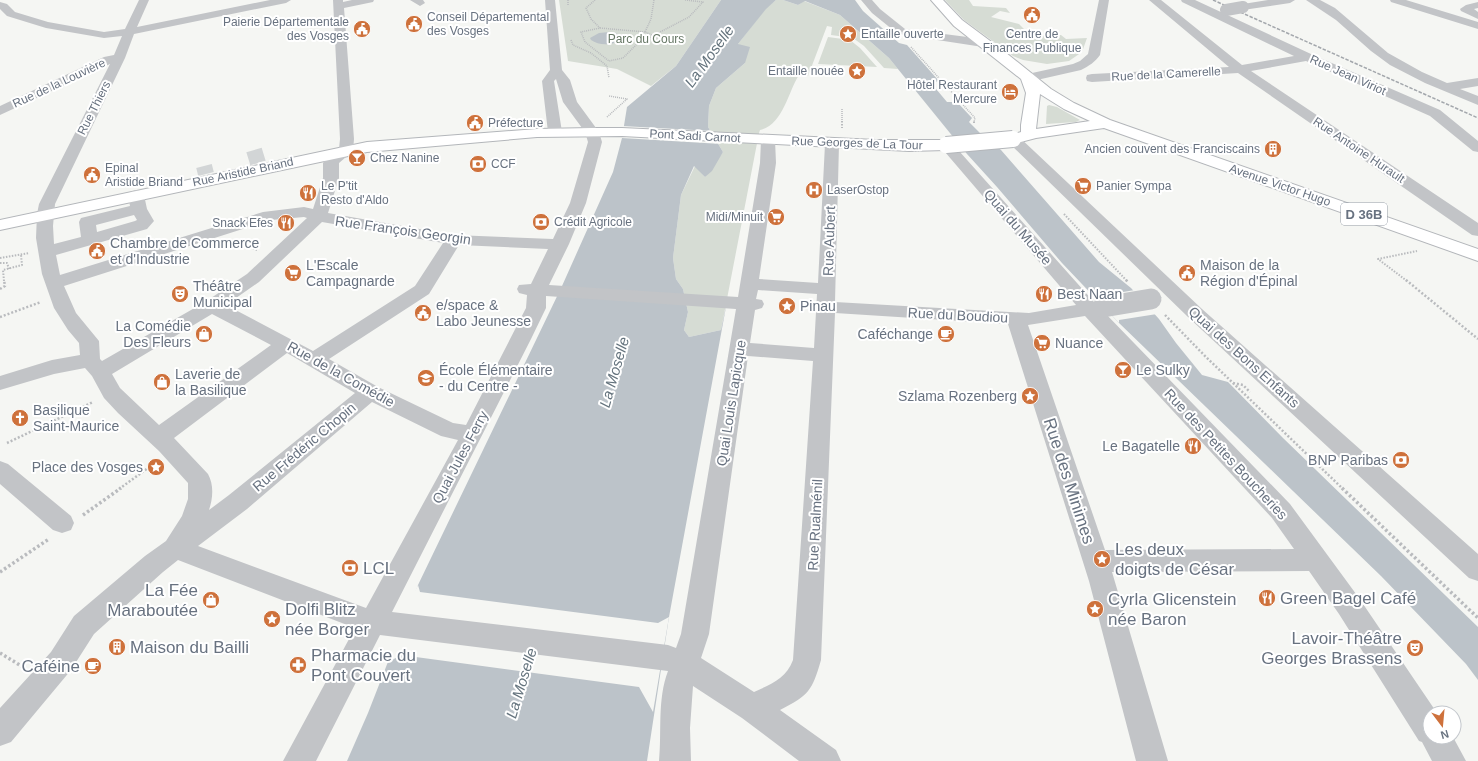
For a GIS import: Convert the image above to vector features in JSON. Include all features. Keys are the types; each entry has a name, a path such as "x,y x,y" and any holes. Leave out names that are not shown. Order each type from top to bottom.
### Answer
{"main road":[{"path":"937,0 958,23 982,43 1009,61 1028,78 1033,93 1028,125 1029,133"},
{"name":"D 36B","path":"1028,78 1046,92 1069,106 1105,123"},
{"name":"Rue Georges de La Tour","path":"768,140 832,144 909,146 946,145 1013,139 1029,133 1083,128 1105,123"},
{"name":"Avenue Victor Hugo","path":"1105,123 1478,255"},
{"name":"Pont Sadi Carnot","path":"537,133 622,132 768,140"},
{"name":"Rue Aristide Briand","path":"0,225 44,216 138,202 206,177 259,165 367,147 537,133"}],"street":[{"name":"Rue Thiers","path":"44,216 46,204 119,58 144,0"},
{"path":"0,5 4,6 11,14 46,25 104,35 129,32 286,0"},
{"path":"0,382 52,366 95,366 212,306 253,278 275,257 320,210 331,178 331,163 333,158 346,151 347,139 338,3 369,0"},
{"path":"550,0 556,70 564,80 570,102 592,132"},
{"path":"866,0 876,11 902,32 982,43"},
{"path":"1028,78 1077,67 1084,64 1094,55 1104,0"},
{"name":"Rue Antoine Hurault","path":"1155,0 1240,69 1478,231"},
{"name":"Rue Jean Viriot","path":"1186,0 1307,57 1435,113 1478,148"},
{"path":"1212,12 1264,2 1290,0"},
{"path":"1311,0 1331,10 1371,46 1390,60 1478,101"},
{"path":"1395,0 1478,26"},
{"path":"1478,5 1470,6 1465,9 1478,16"},
{"path":"0,22 17,16"},
{"path":"1240,69 1307,57"},
{"name":"Rue de la Louvière","path":"0,111 108,60 119,58"},
{"name":"Rue de la Camerelle","path":"1092,78 1240,69"},
{"path":"555,132 548,81 556,70"},
{"path":"1446,87 1478,82"},
{"name":"Quai Jules Ferry","path":"299,761 371,622 472,434 536,308 532,290 560,244 578,203 593,156 595,142 592,132"},
{"name":"Quai des Bons Enfants","path":"1013,139 1176,295 1478,570"},
{"name":"Quai Louis Lapicque","path":"677,757 675,728 679,680 676,661 695,634 732,389 750,297 768,163 768,140"},
{"name":"Rue Aubert","path":"827,303 832,144"},
{"name":"Quai du Musée","path":"946,145 1096,308"},
{"path":"39,252 90,240 146,222 138,202"},
{"name":"Rue François Georgin","path":"56,290 269,215 320,210 330,219 454,240 560,244"},
{"path":"0,731 61,661 84,624 175,548 188,531 196,514 202,489 200,480 163,449 106,384 95,366 89,341 77,328 56,290 39,252 44,216"},
{"path":"313,360 422,290 454,240"},
{"name":"Rue du Boudiou","path":"532,290 722,302 750,297 1029,319 1176,295"},
{"name":"Rue Rualménil","path":"753,708 787,691 801,679 807,660 827,303"},
{"name":"Rue de la Comédie","path":"212,306 286,344 370,392 448,430 472,434"},
{"name":"Rue des Petites Boucheries","path":"1096,308 1282,511 1349,606 1422,718"},
{"name":"Rue des Minimes","path":"1016,318 1095,561 1152,761"},
{"path":"163,449 286,344"},
{"path":"740,349 824,355"},
{"name":"Rue Frédéric Chopin","path":"175,548 238,502 370,392"},
{"path":"0,470 63,527"},
{"path":"175,548 371,622 676,661 753,708 825,761"},
{"path":"1095,561 1316,560"},
{"path":"1440,745 1450,761"}],"path":[{"path":"568,0 568,7"},
{"path":"595,0 586,8 591,19 600,28"},
{"path":"644,32 651,19 654,0"},
{"path":"685,0 703,1"},
{"path":"603,62 623,58 637,44 689,17 703,1"},
{"path":"609,61 585,42 581,32 600,28 644,32 652,35"},
{"path":"570,40 573,44 603,62 607,66 609,78"},
{"path":"910,45 975,118 973,122 977,126"},
{"path":"1061,211 1129,283"},
{"path":"215,233 275,257"},
{"path":"1446,243 1434,248 1378,259 1420,290 1478,339"},
{"path":"0,258 39,252"},
{"path":"0,288 5,286 4,270 22,265 21,255"},
{"path":"0,263 7,263 8,269"},
{"path":"0,317 56,290"},
{"path":"1164,315 1478,618"},
{"path":"1233,383 1243,386"},
{"path":"7,443 88,404"},
{"path":"0,572 63,527 163,449"},
{"path":"0,653 29,671"}],"green space":[{"name":"Parc du Cours","path":"559,0 721,0 676,66 651,86 617,69 568,61"},
{"path":"776,0 783,0 798,5 804,1 840,15 889,58 898,69 884,68 864,46 853,38 831,35 832,27 827,26 808,76 799,75 780,115 768,127 760,130 721,330 689,337 684,330 688,312 683,289 676,279 673,258 681,195 695,166 705,177 723,152 708,127 709,106 716,88 745,63 738,44 766,8"},
{"path":"945,0 969,0 973,6 1006,8 1010,13 1000,11 991,17 1019,24 1031,36 1061,35 1066,39 1087,38 1082,52 1069,61 1047,64 1023,60 1013,56 964,20"},
{"path":"828,37 850,40 860,48 877,67 818,64"},
{"path":"1047,106 1057,107 1080,120 1076,122 1046,124"}],"water":[{"name":"La Moselle","path":"721,0 776,0 766,9 738,44 750,47 745,63 716,88 709,106 708,127 723,152 712,171 705,177 694,166 681,195 673,258 676,279 683,289 688,312 684,330 689,337 721,330 728,296 669,617 647,761 347,761 368,713 418,585 562,286 613,172 622,138 627,107 676,66"},
{"path":"783,0 855,0 863,11 899,43 907,45 939,81 931,83 947,102 957,102 972,118 969,122 1001,150 1099,262 1131,288 1159,319 1202,375 1228,382 1283,438 1478,627 1478,680 1466,664 1381,576 1119,323 1062,263 967,154 889,58 840,15 805,1 798,5"},
{"path":"609,32 618,34 622,38 615,43 602,44 594,42 590,38 599,33"}],"pier":[{"path":"622,126 712,131 721,144 622,138 620,137"},
{"path":"1135,290 1157,314 1119,320 1119,323 1093,295 1099,296"},
{"path":"418,585 420,592 658,623 669,617 653,712 639,687 401,655 385,664 407,607"}],"tunnel":[{"path":"254,150 258,163"},
{"path":"204,166 206,174"}],"railway":[{"path":"1213,0 1478,118"}],"place":[{"name":"Centre de Finances Publique","path":"1032,15"},
{"name":"Conseil Départemental des Vosges","path":"414,24"},
{"name":"Paierie Départementale des Vosges","path":"362,29"},
{"name":"Entaille ouverte","path":"848,34"},
{"name":"Entaille nouée","path":"857,71"},
{"name":"Hôtel Restaurant Mercure","path":"1010,92"},
{"name":"Préfecture","path":"475,123"},
{"name":"Ancien couvent des Franciscains","path":"1273,149"},
{"name":"Chez Nanine","path":"357,158"},
{"name":"CCF","path":"478,164"},
{"name":"Epinal Aristide Briand","path":"92,175"},
{"name":"Panier Sympa","path":"1083,186"},
{"name":"LaserOstop","path":"814,190"},
{"name":"Le P'tit Resto d'Aldo","path":"308,193"},
{"name":"Midi/Minuit","path":"776,217"},
{"name":"Crédit Agricole","path":"541,222"},
{"name":"Snack Efes","path":"286,223"},
{"name":"Chambre de Commerce et d'Industrie","path":"97,251"},
{"name":"L'Escale Campagnarde","path":"293,273"},
{"name":"Maison de la Région d'Épinal","path":"1187,273"},
{"name":"Théâtre Municipal","path":"180,294"},
{"name":"Best Naan","path":"1044,294"},
{"name":"Pinau","path":"787,306"},
{"name":"e/space & Labo Jeunesse","path":"423,313"},
{"name":"La Comédie Des Fleurs","path":"204,334"},
{"name":"Caféchange","path":"946,334"},
{"name":"Nuance","path":"1042,343"},
{"name":"Le Sulky","path":"1123,370"},
{"name":"École Élémentaire - du Centre -","path":"426,378"},
{"name":"Laverie de la Basilique","path":"162,382"},
{"name":"Szlama Rozenberg","path":"1030,396"},
{"name":"Basilique Saint-Maurice","path":"20,418"},
{"name":"Le Bagatelle","path":"1193,446"},
{"name":"BNP Paribas","path":"1401,460"},
{"name":"Place des Vosges","path":"156,467"},
{"name":"Les deux doigts de César","path":"1102,559"},
{"name":"LCL","path":"350,568"},
{"name":"Green Bagel Café","path":"1267,598"},
{"name":"La Fée Maraboutée","path":"211,600"},
{"name":"Cyrla Glicenstein née Baron","path":"1095,609"},
{"name":"Dolfi Blitz née Borger","path":"272,619"},
{"name":"Maison du Bailli","path":"117,647"},
{"name":"Lavoir-Théâtre Georges Brassens","path":"1415,648"},
{"name":"Pharmacie du Pont Couvert","path":"298,665"},
{"name":"Caféine","path":"93,666"}]}
